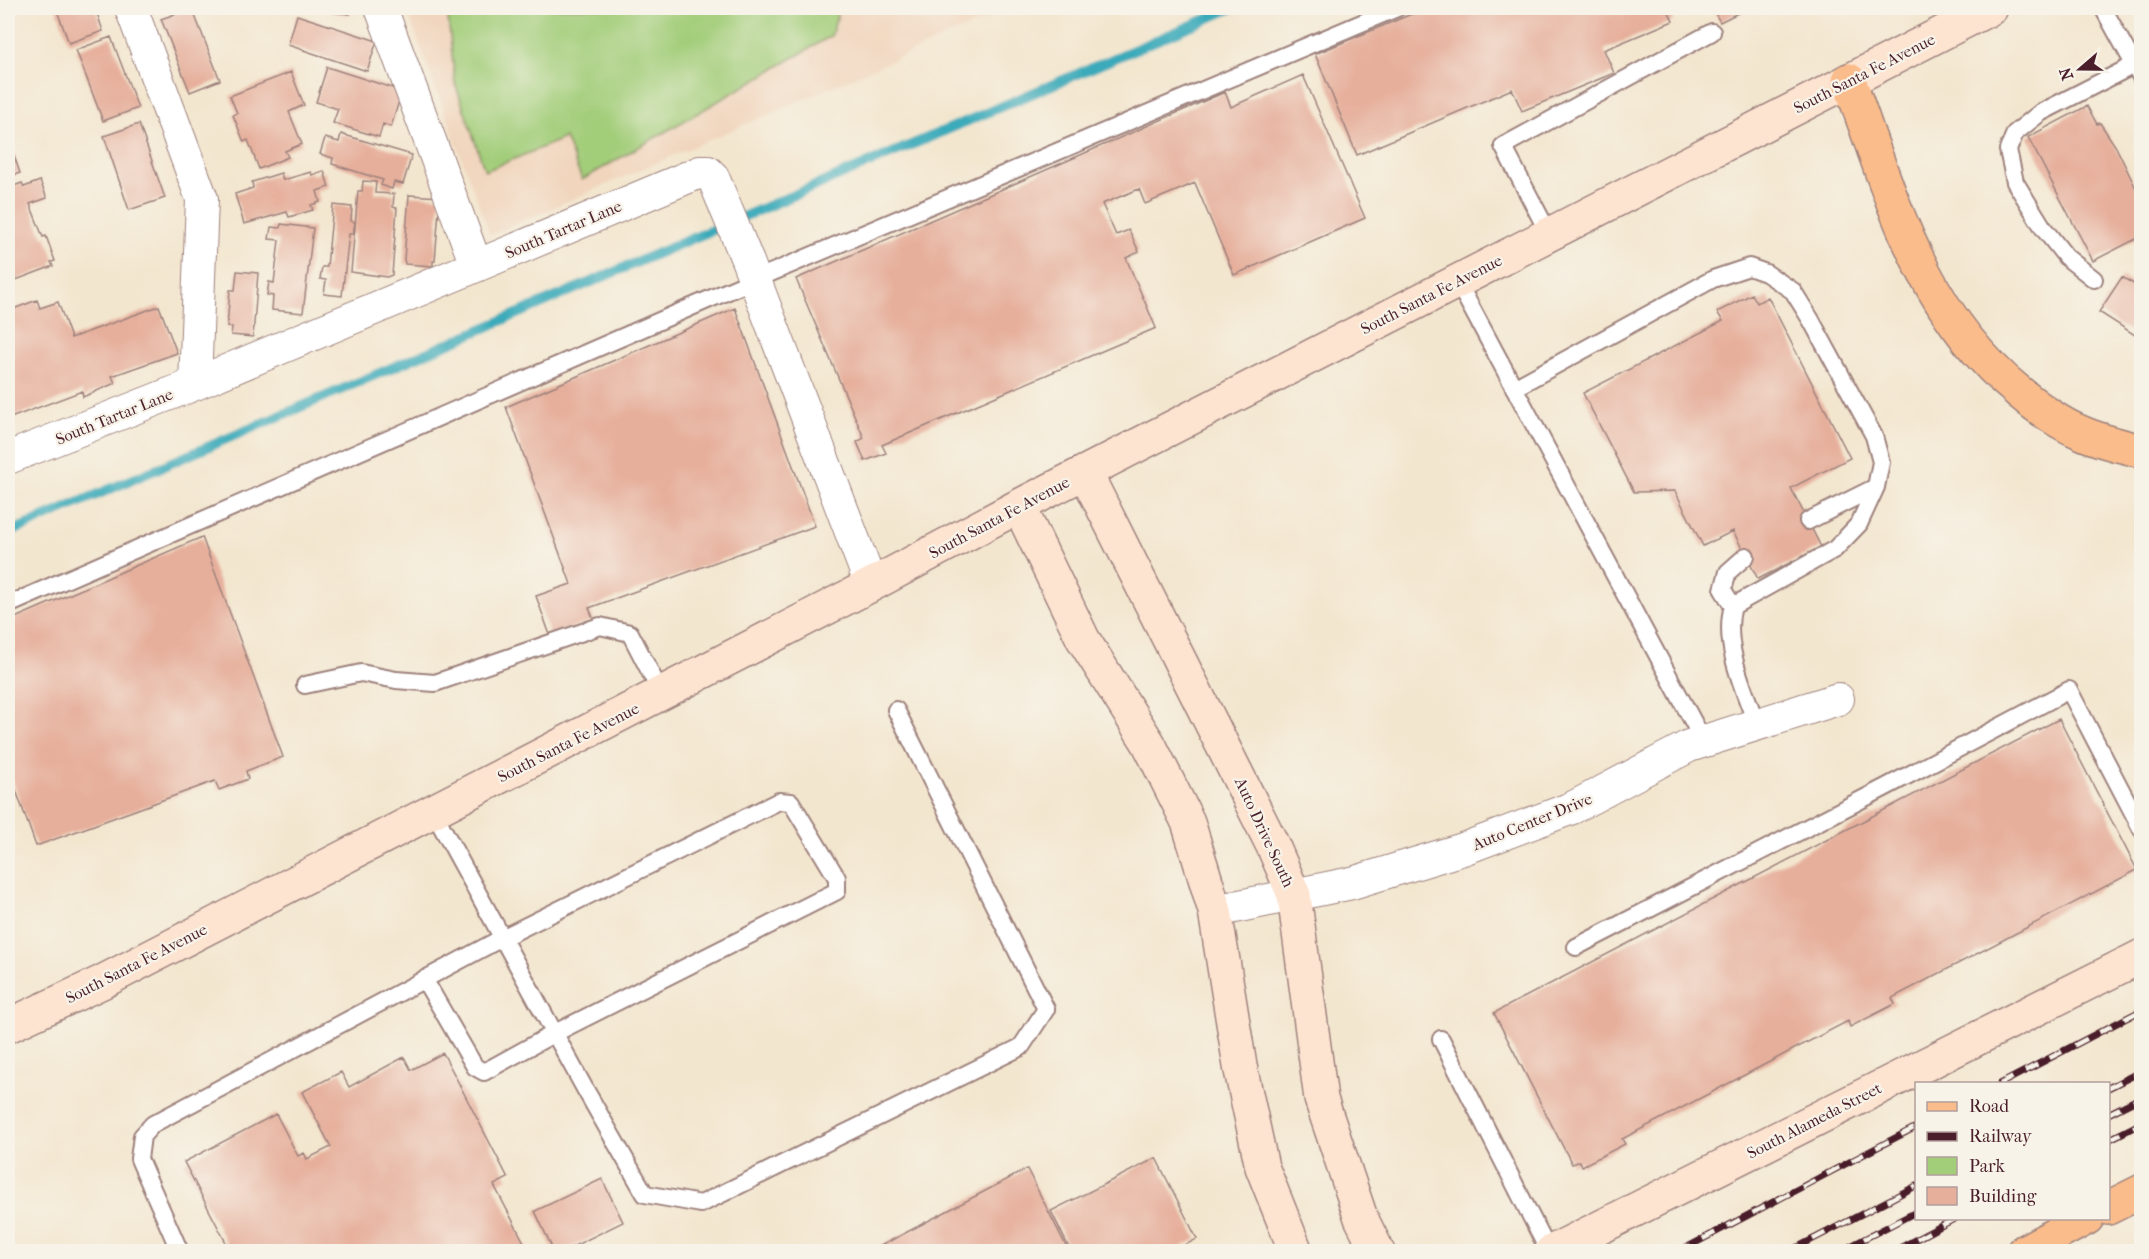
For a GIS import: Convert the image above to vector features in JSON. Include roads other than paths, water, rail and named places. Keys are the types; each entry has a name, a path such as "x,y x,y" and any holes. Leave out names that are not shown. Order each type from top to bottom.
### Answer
{"main road":[{"path":"1849,80 1906,237 1936,295 1972,346 2006,381 2042,411 2080,432 2142,451"},
{"path":"2110,1207 2142,1191"},
{"path":"2023,1251 2079,1233"}],"street":[{"path":"131,8 202,199 195,384"},
{"path":"381,8 476,264"},
{"name":"South Santa Fe Avenue","path":"8,1026 102,982 871,585 1019,506 1991,8"},
{"name":"South Tartar Lane","path":"8,458 195,384 476,264 700,172 708,172 713,177 752,271 871,585"},
{"name":"Auto Drive South","path":"1085,472 1267,835 1294,895 1321,1099 1361,1218 1378,1251"},
{"path":"1019,506 1083,639 1149,744 1183,813 1215,911 1240,1066 1262,1167 1296,1251"},
{"name":"Auto Center Drive","path":"1215,911 1352,883 1485,841 1572,808 1689,746 1838,699"},
{"name":"South Alameda Street","path":"1550,1251 2142,956"}],"lane":[{"path":"8,605 752,271 1397,8"},
{"path":"2094,279 2066,257 2044,230 2015,182 2008,150 2015,133 2040,113 2138,72 2103,8"},
{"path":"1549,234 1503,146 1712,32"},
{"path":"1514,388 1713,279 1749,267 1766,273 1793,291 1874,436 1881,462 1876,488 1859,524 1835,549 1733,606 1729,617 1729,636 1757,725"},
{"path":"1456,281 1704,742"},
{"path":"1808,521 1876,488"},
{"path":"1733,606 1723,590 1728,572 1746,556"},
{"path":"305,685 361,673 396,680 435,683 600,626 630,633 662,693"},
{"path":"1576,947 2069,690 2142,830"},
{"path":"433,811 645,1194 701,1204 1021,1047 1046,1010 896,710"},
{"path":"180,1251 139,1159 142,1136 153,1124 424,979 502,938 779,801 791,802 837,878 837,891 555,1033 484,1072 475,1067 424,979"},
{"path":"1441,1039 1550,1251"}],"waterway":[{"path":"8,533 1232,8"}],"railway":[{"path":"2004,1082 2142,1010"},
{"path":"2110,1087 2142,1071"},
{"path":"2110,1113 2142,1097"},
{"path":"2110,1139 2142,1123"},
{"path":"1678,1252 1915,1128"},
{"path":"1788,1252 1915,1187"},
{"path":"1839,1252 1915,1213"},
{"path":"1892,1252 1952,1220"}]}
